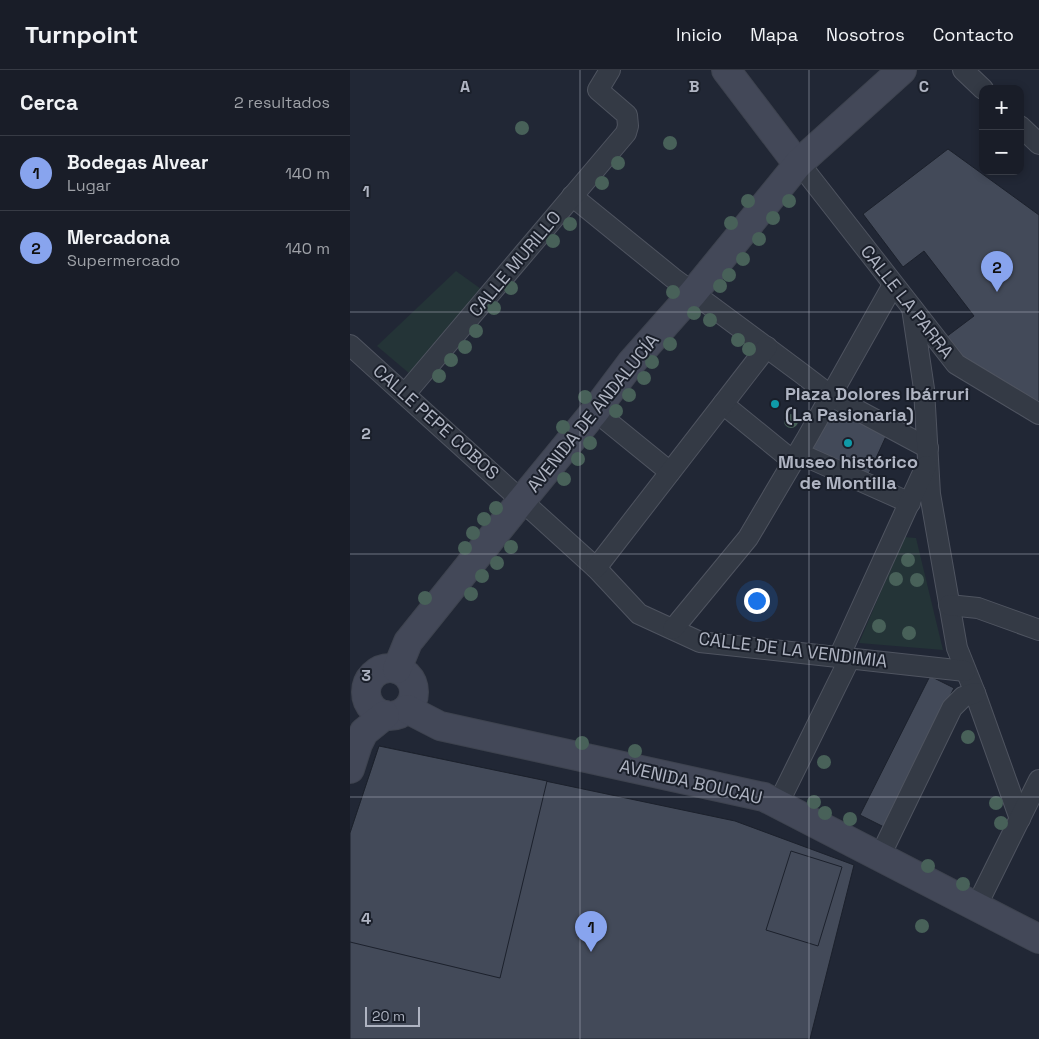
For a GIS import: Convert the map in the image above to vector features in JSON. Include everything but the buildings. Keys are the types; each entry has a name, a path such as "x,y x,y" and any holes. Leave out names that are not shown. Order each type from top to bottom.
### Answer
{"street":[{"name":"CALLE MURILLO","path":"405,394 626,133 628,126 627,115 598,90 610,70"},
{"path":"726,70 796,162 799,163"},
{"name":"AVENIDA DE ANDALUCÍA","path":"397,669 408,642 632,363 693,293 799,163 902,70"},
{"path":"963,70 979,85"},
{"path":"1024,130 1039,144"},
{"name":"CALLE LA PARRA","path":"799,163 956,364 1039,414"},
{"path":"572,196 693,293 831,396 928,455"},
{"path":"672,630 748,538 893,285"},
{"path":"912,308 924,389 930,494 957,648 1020,819"},
{"name":"CALLE PEPE COBOS","path":"350,345 522,500"},
{"path":"596,568 767,347"},
{"path":"723,404 796,457 910,503"},
{"path":"595,411 670,472"},
{"path":"778,804 845,658 910,503 928,455"},
{"name":"CALLE DE LA VENDIMIA","path":"522,500 596,568 639,614 700,642 965,671"},
{"path":"949,605 978,608 1039,630"},
{"path":"350,769 358,744 377,710 413,701 412,681 406,674 397,669 386,668 377,672 370,679 366,689 377,710"},
{"path":"880,856 952,708 963,697 975,693"},
{"name":"AVENIDA BOUCAU","path":"377,710 440,726 764,797 1039,939"},
{"path":"976,906 1039,780"}],"shaded area":[{"path":"456,271 481,289 410,374 377,346"},
{"path":"904,537 916,538 943,650 859,643"}],"place":[{"name":"Mercadona","path":"997,292"},
{"name":"Plaza Dolores Ibárruri (La Pasionaria)","path":"775,404"},
{"name":"Museo histórico de Montilla","path":"848,443"},
{"name":"Bodegas Alvear","path":"591,952"}]}
